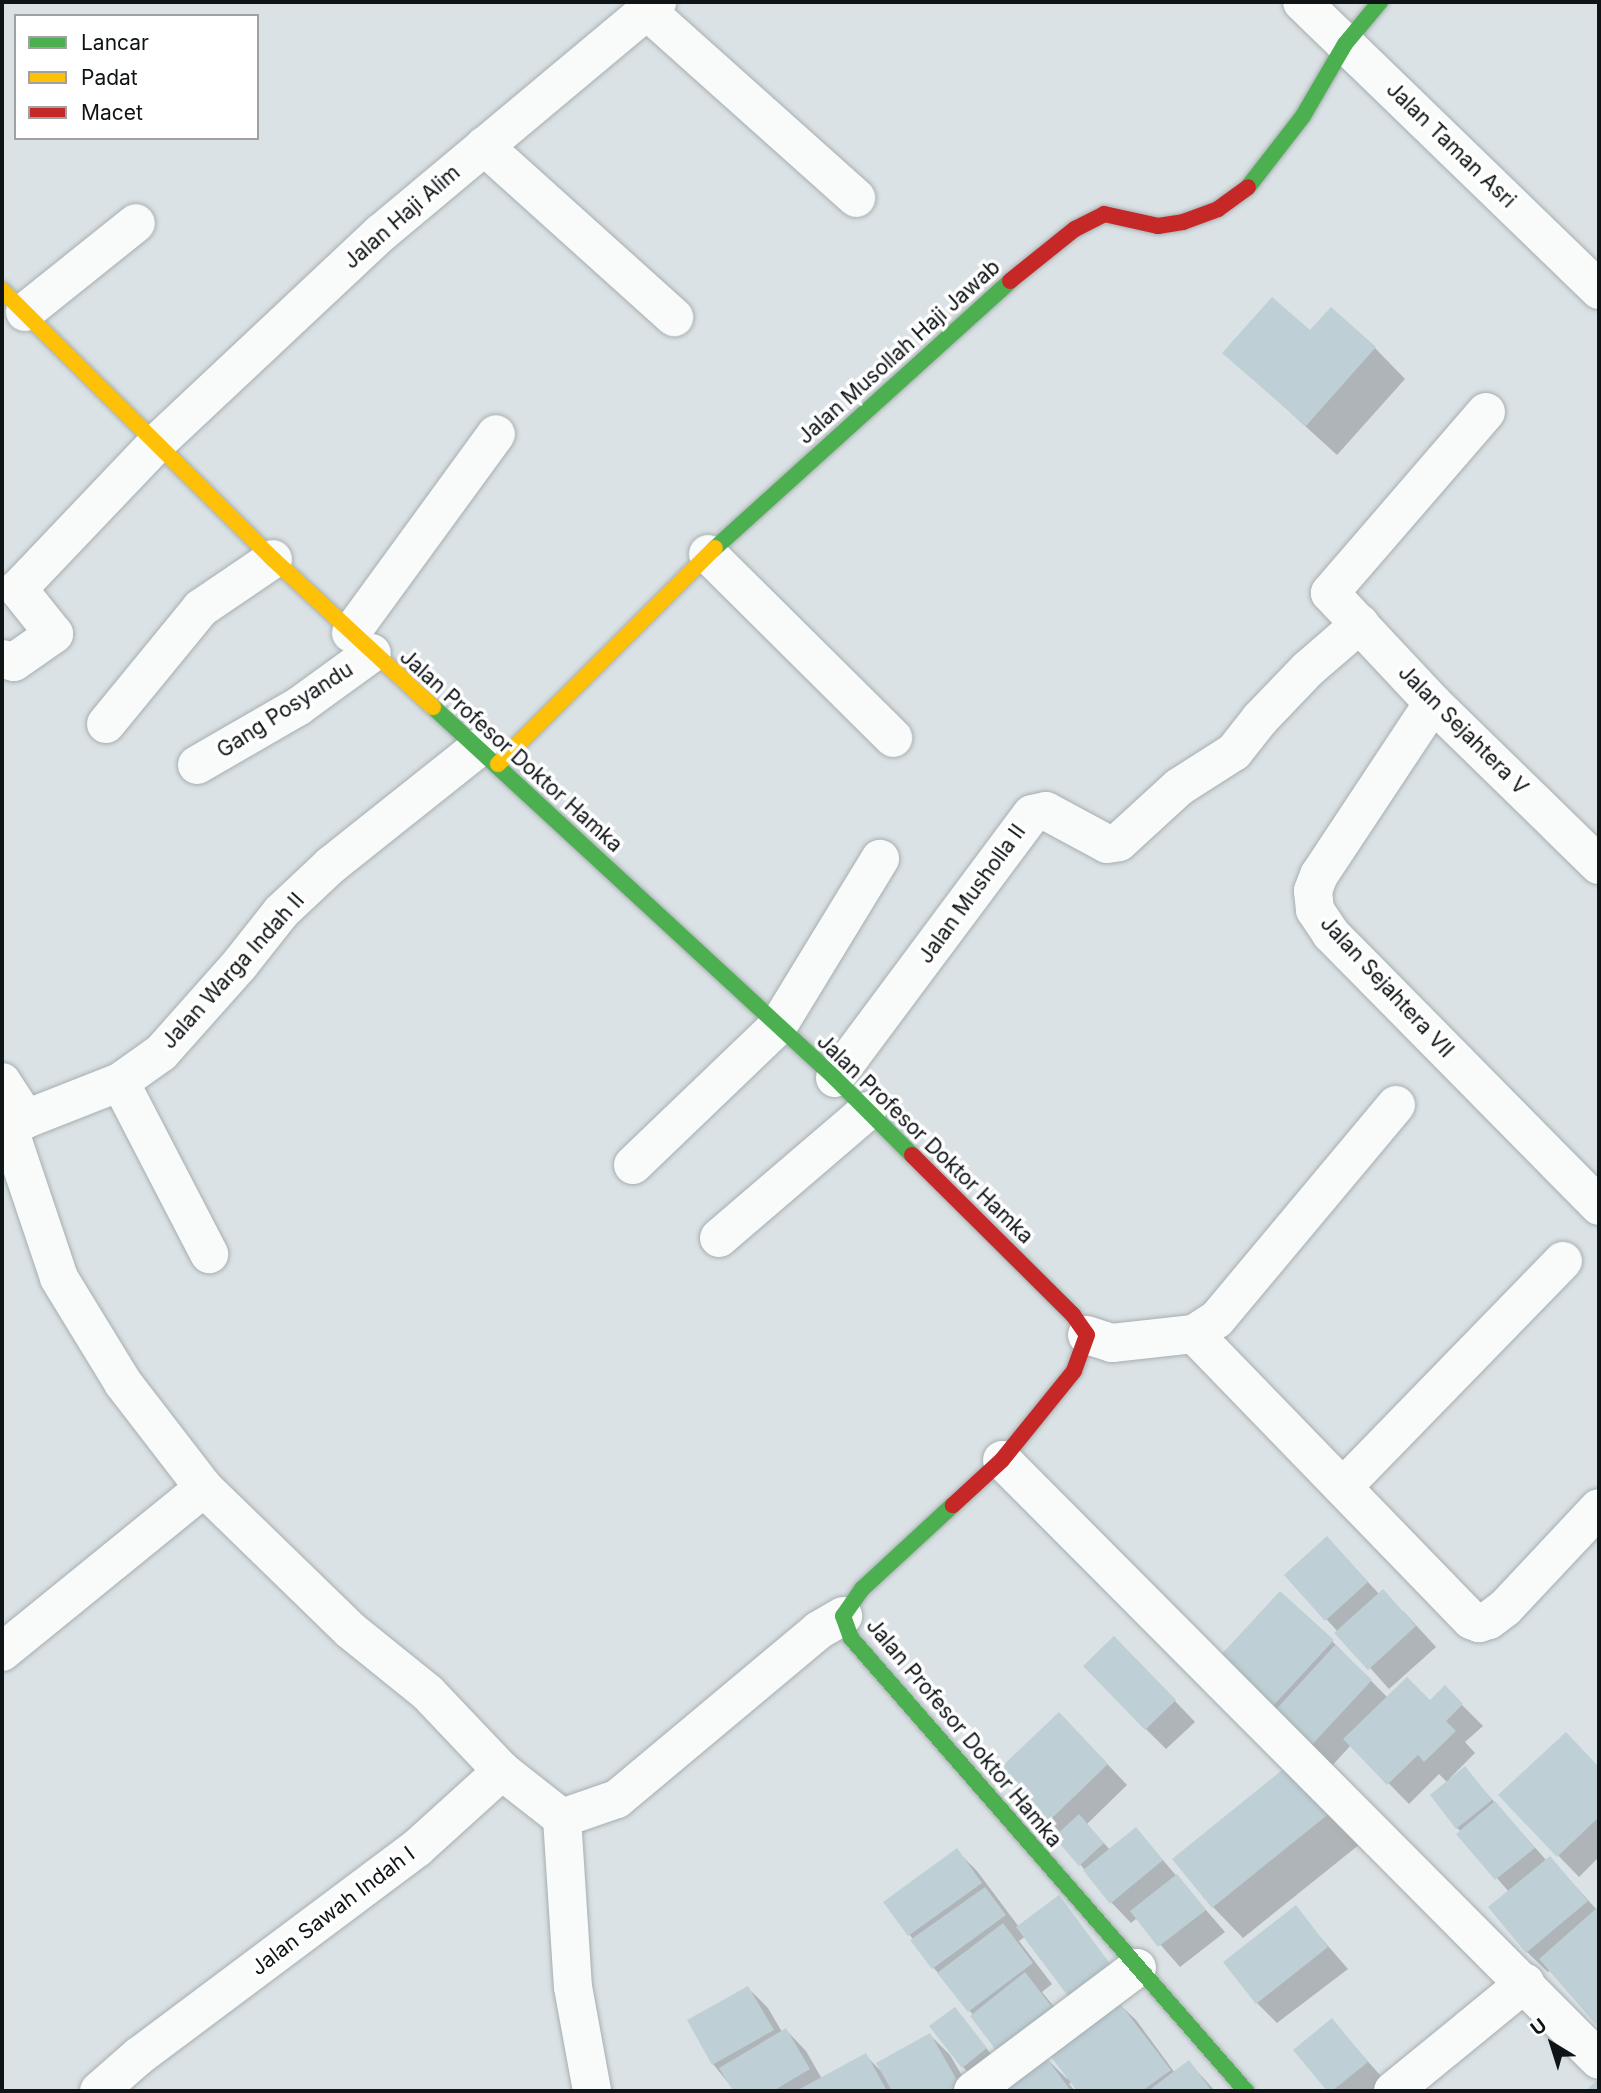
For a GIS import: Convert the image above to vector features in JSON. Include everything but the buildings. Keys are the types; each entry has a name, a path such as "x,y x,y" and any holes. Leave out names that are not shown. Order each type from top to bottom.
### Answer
{"street":[{"name":"Jalan Taman Asri","path":"1302,2 1599,290"},
{"name":"Jalan Musollah Haji Jawab","path":"488,756 1021,271 1075,229 1104,214 1158,226 1182,222 1218,209 1250,186 1303,116 1345,44 1380,2"},
{"name":"Jalan Haji Alim","path":"2,659 14,662 54,634 18,589 156,443 381,233 651,6"},
{"path":"651,6 856,198"},
{"path":"484,146 674,317"},
{"path":"13,301 136,223"},
{"name":"Jalan Profesor Doktor Hamka","path":"13,301 361,643 488,756 835,1078 1073,1315 1087,1335 1074,1371 1002,1460 862,1589 843,1616 851,1638 1245,2091"},
{"name":"Jalan Sejahtera V","path":"1486,412 1330,593 1433,702 1599,865"},
{"name":"Gang Posyandu","path":"197,765 299,706 361,643 496,434"},
{"path":"708,554 893,738"},
{"path":"106,724 201,608 273,559"},
{"name":"Jalan Musholla II","path":"835,1078 1032,814 1046,811 1107,844 1119,842 1179,787 1234,752 1260,719 1308,669 1360,624"},
{"name":"Jalan Sejahtera VII","path":"1433,702 1319,875 1313,891 1315,909 1331,934 1599,1206"},
{"name":"Jalan Warga Indah II","path":"12,1127 120,1083 161,1053 281,912 331,865 488,756"},
{"path":"632,1165 778,1026 880,859"},
{"path":"2,1082 12,1127 60,1278 123,1383 204,1488 350,1630 428,1693 502,1771 562,1818 573,1987 592,2091"},
{"path":"120,1083 209,1254"},
{"path":"1087,1335 1112,1343 1194,1334 1217,1319 1396,1105"},
{"path":"719,1238 867,1111"},
{"path":"1343,1486 1563,1261"},
{"path":"1194,1334 1471,1620 1479,1623 1505,1608 1599,1508"},
{"path":"1002,1460 1599,2060"},
{"path":"2,1652 204,1488"},
{"path":"562,1818 618,1799 819,1630 843,1616"},
{"name":"Jalan Sawah Indah I","path":"99,2091 139,2056 417,1848 502,1771"},
{"path":"973,2091 1137,1968"},
{"path":"1393,2091 1525,1983"}],"traffic: fast":[{"path":"1248,187 1303,116 1345,44 1380,2"},
{"path":"715,548 1010,281"},
{"path":"433,707 835,1078 912,1155"},
{"path":"953,1505 862,1589 843,1616 851,1638 1246,2091"}],"traffic: slow":[{"path":"2,290 273,559 433,707"},
{"path":"498,764 715,548"}],"traffic: jam":[{"path":"1010,281 1075,229 1104,214 1158,226 1183,222 1218,209 1248,187"},
{"path":"912,1155 1073,1315 1087,1335 1074,1371 1002,1460 953,1505"}]}
